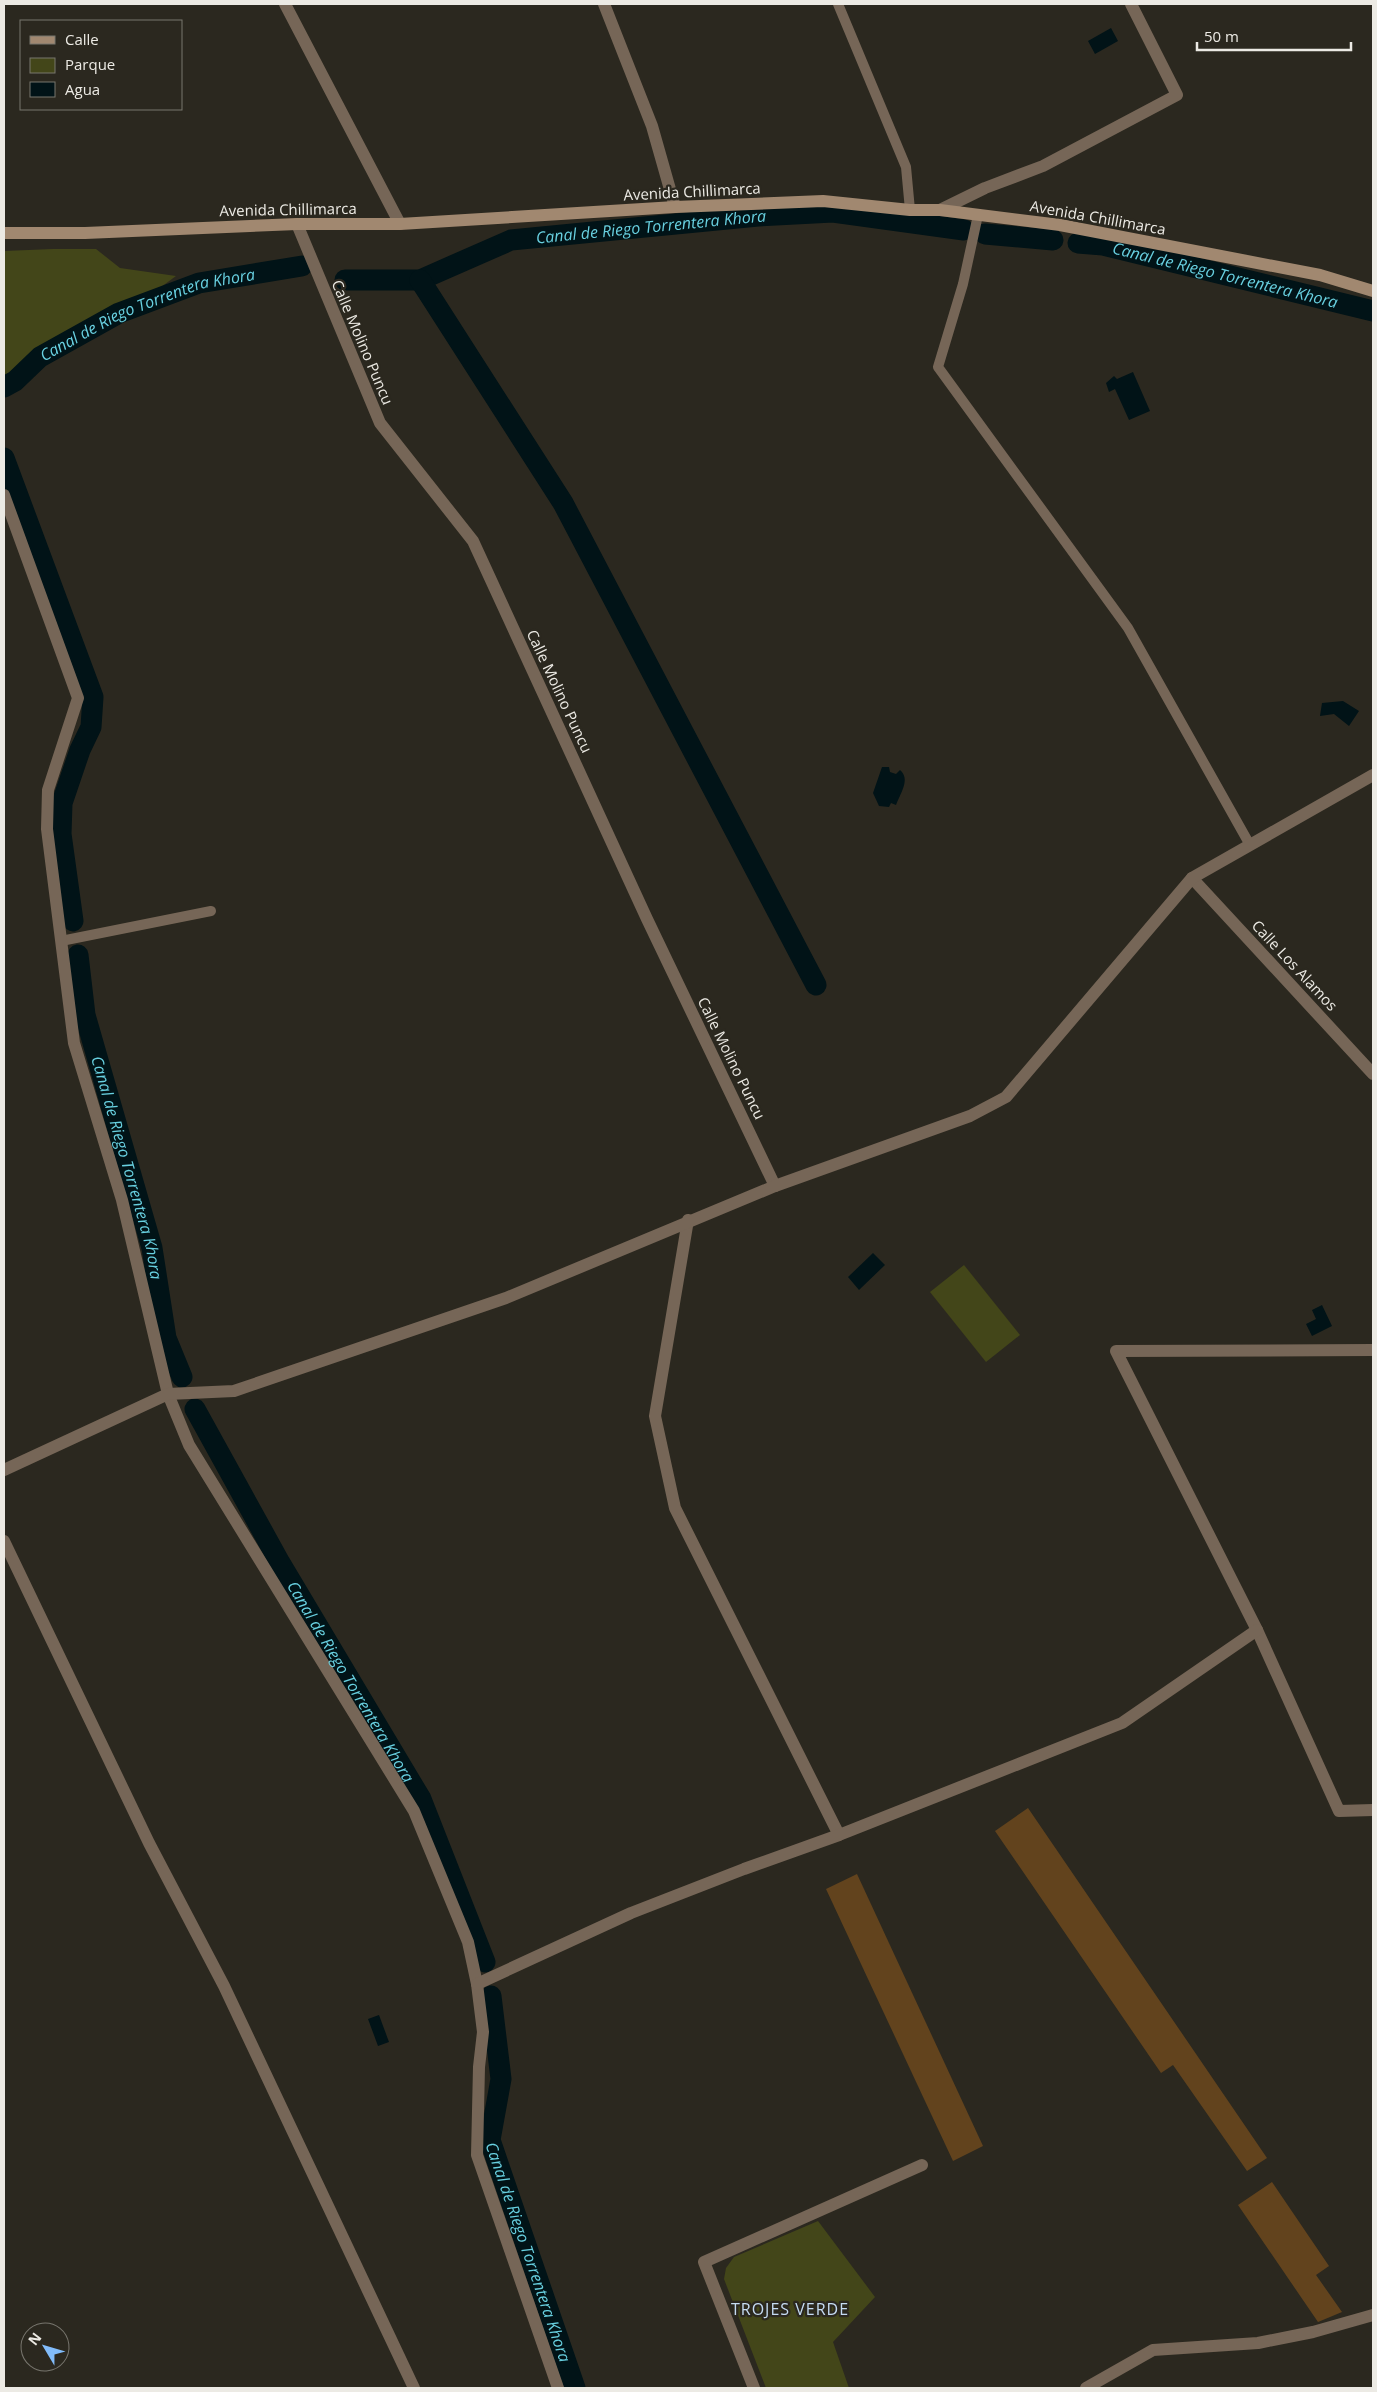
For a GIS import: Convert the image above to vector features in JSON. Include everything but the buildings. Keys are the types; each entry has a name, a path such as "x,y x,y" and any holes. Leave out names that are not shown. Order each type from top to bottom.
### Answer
{"street":[{"path":"285,4 400,224"},
{"path":"604,4 652,126 674,207"},
{"path":"940,210 985,188 1043,166 1177,95 1131,4"},
{"name":"Avenida Chillimarca","path":"4,233 85,233 297,224 400,224 674,207 823,202 910,210 940,210 1060,225 1311,273 1373,291"},
{"name":"Calle Molino Puncu","path":"297,224 380,423 473,542 647,919 776,1186"},
{"path":"4,496 78,698 48,790 47,829 74,1043 122,1200 168,1394 189,1445 414,1812 468,1942 477,1984 483,2032 479,2066 477,2155 558,2388"},
{"path":"4,1470 168,1394 234,1391 506,1298 688,1220 970,1116 1006,1097 1192,878 1373,775"},
{"name":"Calle Los Alamos","path":"1192,878 1373,1074"},
{"path":"688,1220 655,1416 675,1508 839,1835"},
{"path":"1373,1350 1116,1351 1257,1630 1339,1811 1373,1810"},
{"path":"4,1541 150,1843 224,1986 414,2388"},
{"path":"477,1984 631,1913 744,1869 839,1835 1122,1723 1257,1630"},
{"path":"754,2388 704,2262 922,2165"},
{"path":"1086,2388 1153,2350 1258,2343 1313,2332 1373,2315"}],"lane":[{"path":"838,4 906,167 910,210"},
{"path":"978,215 963,284 938,367 1128,628 1250,846"},
{"path":"62,941 211,911"}],"green space":[{"path":"96,249 120,268 176,276 157,290 112,309 37,349 4,378 4,251"},
{"path":"964,1265 1020,1335 986,1362 930,1292"},
{"path":"818,2221 875,2297 833,2342 849,2388 766,2388 724,2279 726,2268 734,2257"}],"water":[{"path":"1111,28 1118,41 1095,54 1088,41"},
{"path":"1133,372 1150,411 1129,420 1115,389 1109,392 1106,383 1114,376 1117,379"},
{"path":"1343,701 1359,711 1349,726 1334,714 1320,716 1322,703"},
{"path":"882,767 889,767 890,772 896,774 900,770 905,778 904,787 896,805 891,803 889,807 879,806 873,793"},
{"path":"873,1253 885,1265 859,1290 848,1277"},
{"path":"1322,1305 1332,1326 1312,1336 1306,1324 1316,1319 1312,1310"},
{"path":"379,2015 389,2042 378,2046 368,2019"}],"waterway":[{"name":"Canal de Riego Torrentera Khora","path":"345,280 420,280 511,240 758,216 833,212 964,230"},
{"name":"Canal de Riego Torrentera Khora","path":"985,234 1053,240"},
{"name":"Canal de Riego Torrentera Khora","path":"1078,243 1103,245 1373,311"},
{"name":"Canal de Riego Torrentera Khora","path":"4,387 15,381 40,357 119,313 199,283 302,266"},
{"path":"420,280 563,503 816,985"},
{"name":"Canal de Riego Torrentera Khora","path":"4,458 93,697 91,727 80,750 62,803 61,834 73,921"},
{"name":"Canal de Riego Torrentera Khora","path":"78,955 85,1015 152,1248 166,1338 182,1377"},
{"name":"Canal de Riego Torrentera Khora","path":"195,1409 280,1563 421,1799 485,1962"},
{"name":"Canal de Riego Torrentera Khora","path":"491,1996 501,2079 490,2140 575,2388"}],"district":[{"name":"TROJES VERDE","path":"790,2309"}]}
